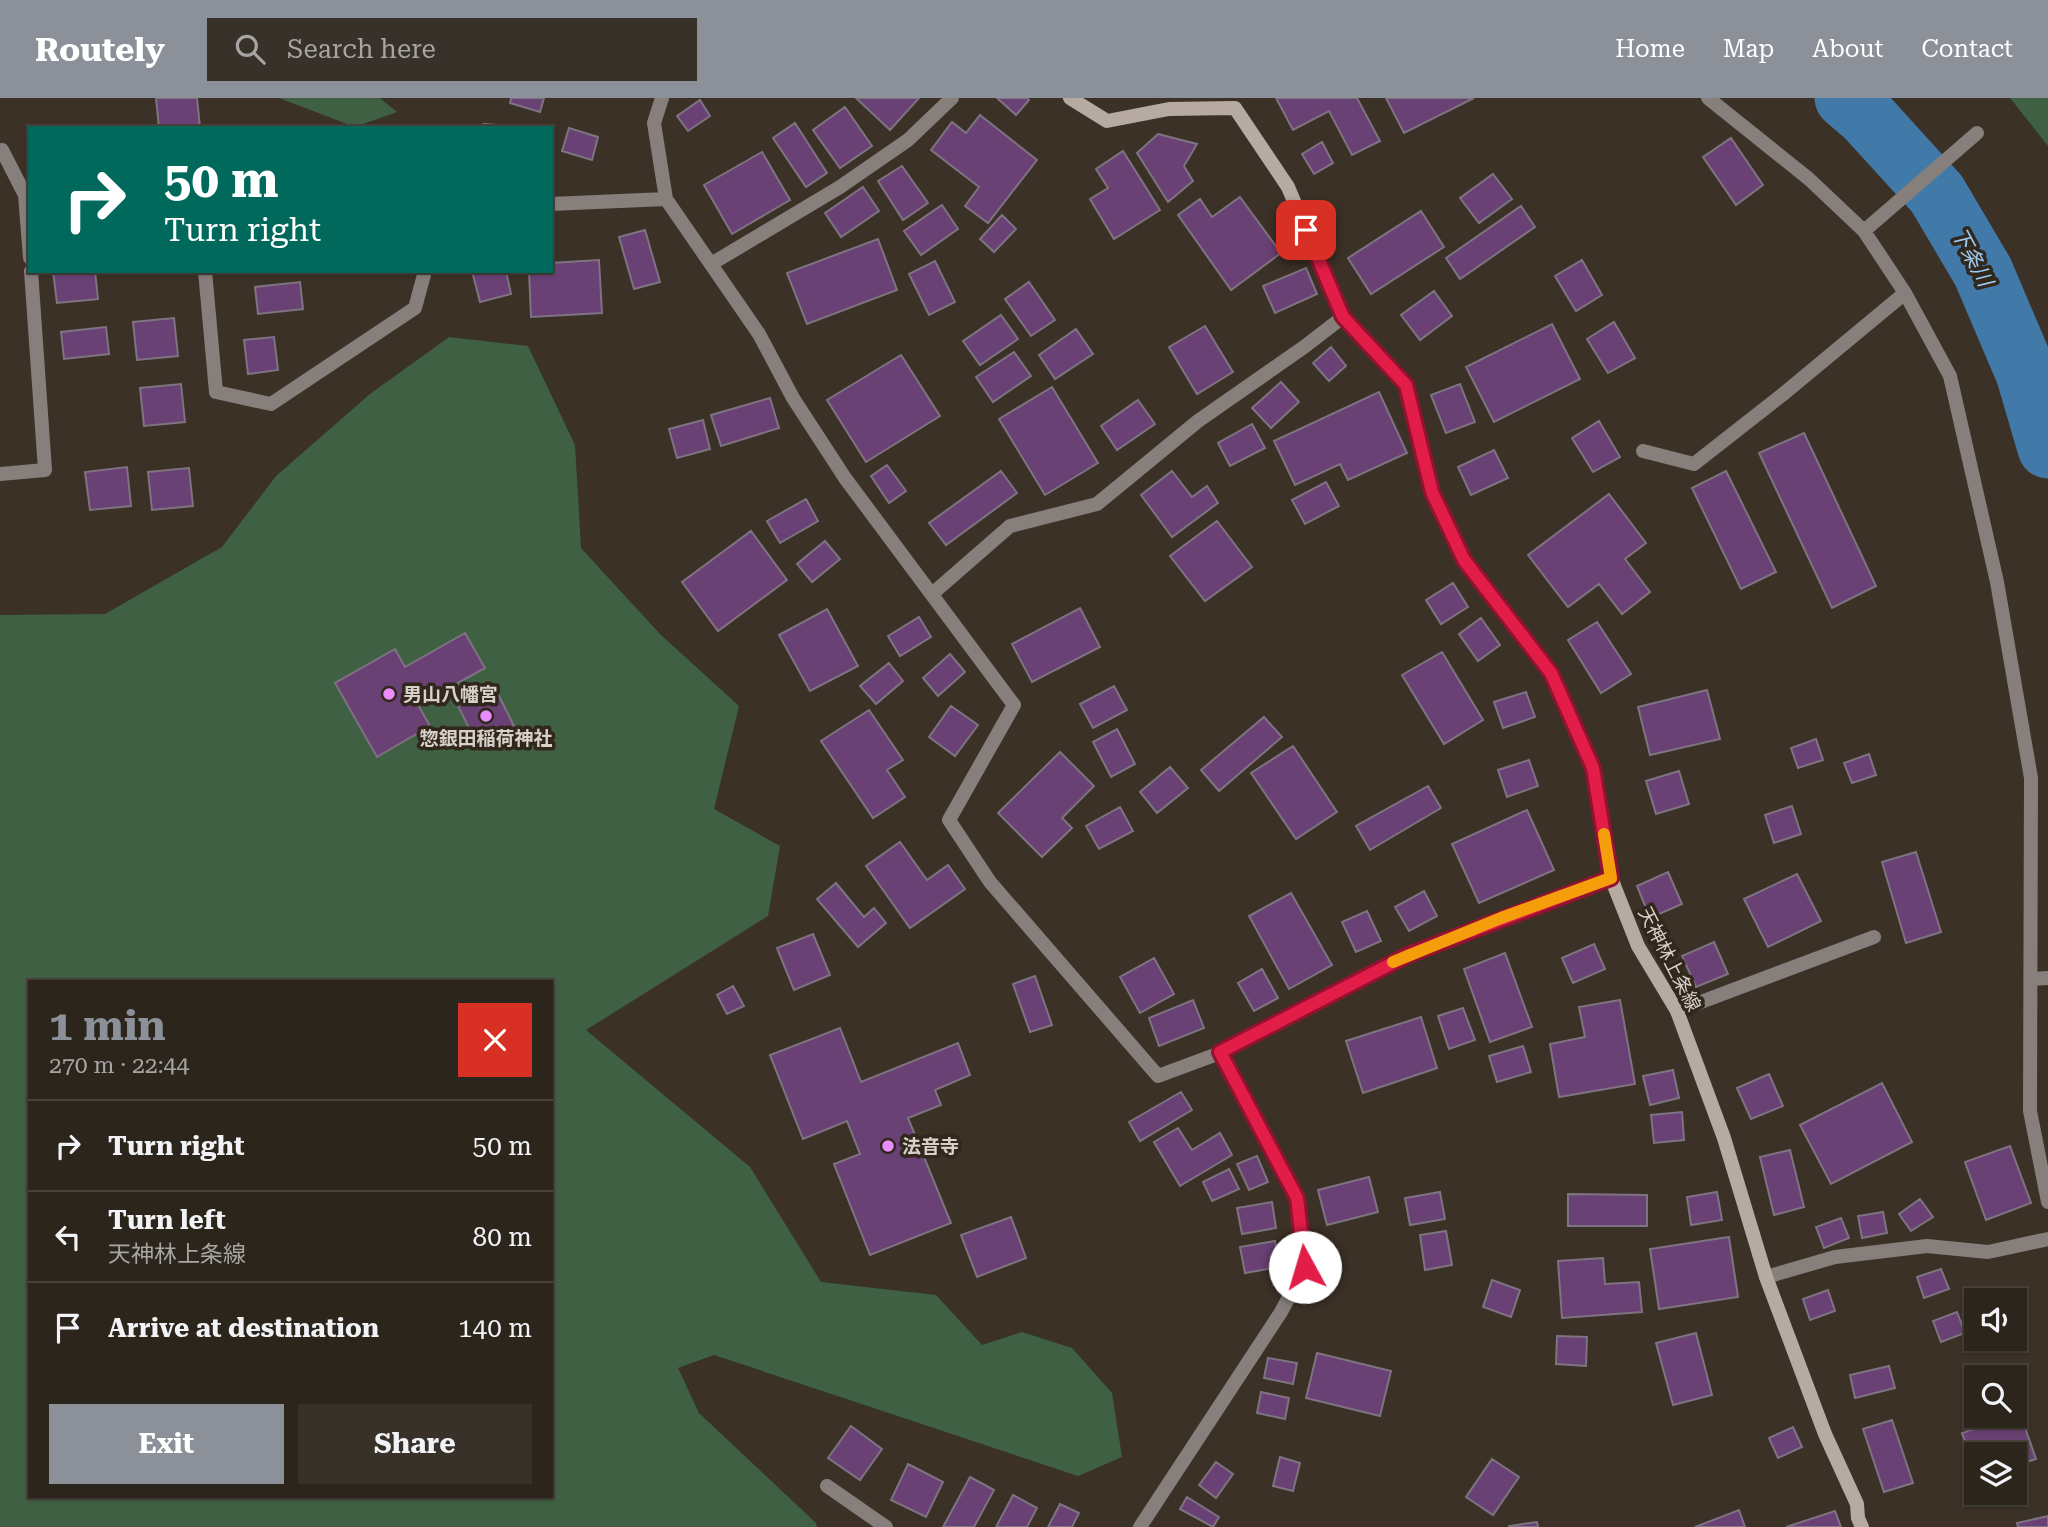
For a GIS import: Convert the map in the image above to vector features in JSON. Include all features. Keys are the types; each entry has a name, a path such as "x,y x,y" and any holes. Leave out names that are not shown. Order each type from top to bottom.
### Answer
{"main road":[{"name":"天神林上条線","path":"1070,98 1107,121 1169,109 1235,103 1288,187 1343,317 1406,385 1432,492 1464,560 1551,673 1593,768 1611,878 1638,946 1677,1011 1724,1138 1766,1277 1825,1434 1857,1504 1862,1527"}],"street":[{"path":"662,98 654,123 666,199 759,334 793,398 845,478 1014,705 949,820 990,881 1158,1076 1220,1052 1408,955 1611,878"},
{"path":"711,264 840,187 908,140 952,98"},
{"path":"1708,98 1809,179 1864,231 1905,293 1950,376 1997,582 2031,778 2030,1111 2048,1202"},
{"path":"1864,231 1978,132"},
{"path":"0,151 2,150 28,195"},
{"path":"553,204 666,199"},
{"path":"0,474 45,470 31,273"},
{"path":"205,273 216,392 271,404 415,308 424,273"},
{"path":"1643,451 1694,464 1905,293"},
{"path":"932,594 1010,526 1097,504 1198,421 1343,317"},
{"path":"1677,1011 1874,937"},
{"path":"2031,979 2048,978"},
{"path":"1140,1527 1281,1312 1305,1267 1297,1198 1220,1052"},
{"path":"1766,1277 1835,1257 1927,1246 1988,1252 2048,1239"},
{"path":"827,1486 886,1527"}],"green space":[{"path":"279,98 380,98 397,112 352,126"},
{"path":"2010,98 2048,98 2048,146"},
{"path":"449,337 528,346 575,445 581,548 660,634 739,706 714,809 780,846 768,916 586,1030 750,1167 821,1282 936,1295 982,1345 1022,1332 1072,1348 1112,1393 1122,1457 1078,1476 714,1355 678,1368 699,1413 816,1523 817,1527 0,1527 0,615 105,614 222,547 276,476 370,394"}],"building":[{"path":"156,98 197,98 200,126 159,126"},
{"path":"511,98 544,98 540,112 510,103"},
{"path":"856,98 919,98 890,130"},
{"path":"997,98 1027,98 1029,100 1016,115"},
{"path":"1276,98 1357,98 1380,141 1352,155 1329,111 1293,130"},
{"path":"1386,98 1474,98 1404,133"},
{"path":"700,100 710,116 688,131 677,116"},
{"path":"845,107 872,146 840,168 813,130"},
{"path":"980,115 1037,160 988,223 965,206 979,187 931,150 952,122 966,133"},
{"path":"795,123 827,173 806,187 773,138"},
{"path":"569,128 598,137 592,160 562,151"},
{"path":"1158,134 1197,144 1184,166 1193,181 1168,202 1137,153"},
{"path":"1731,138 1763,185 1736,205 1703,157"},
{"path":"1322,142 1333,163 1314,174 1302,154"},
{"path":"1123,151 1160,210 1114,239 1090,199 1108,188 1096,169"},
{"path":"762,152 790,200 732,234 704,185"},
{"path":"902,166 928,203 903,220 878,181"},
{"path":"1493,174 1512,199 1479,223 1460,198"},
{"path":"863,187 879,211 841,237 825,213"},
{"path":"1240,197 1281,253 1231,290 1178,215 1200,199 1212,217"},
{"path":"942,205 958,229 921,255 904,231"},
{"path":"1521,206 1535,227 1460,279 1446,258"},
{"path":"1421,211 1444,247 1371,294 1348,258"},
{"path":"1002,215 1016,229 994,252 980,239"},
{"path":"645,230 660,282 634,289 619,237"},
{"path":"878,239 897,290 807,324 787,273"},
{"path":"599,260 602,313 531,317 529,273 553,273 553,263"},
{"path":"1582,260 1602,295 1576,311 1555,276"},
{"path":"935,261 955,302 929,315 909,274"},
{"path":"1306,268 1317,294 1275,313 1263,286"},
{"path":"53,273 95,273 98,299 57,303"},
{"path":"473,273 506,273 511,294 480,302"},
{"path":"300,282 303,309 258,314 255,287"},
{"path":"1029,282 1055,320 1031,336 1005,299"},
{"path":"1434,291 1452,316 1420,340 1401,315"},
{"path":"1001,315 1018,339 980,365 963,341"},
{"path":"174,318 178,356 137,360 133,322"},
{"path":"1614,322 1635,358 1608,373 1587,339"},
{"path":"1552,324 1580,379 1494,422 1466,367"},
{"path":"1205,326 1233,372 1197,394 1169,347"},
{"path":"106,327 109,354 64,359 61,332"},
{"path":"1076,329 1093,354 1055,379 1039,355"},
{"path":"274,337 278,370 248,374 244,340"},
{"path":"1331,347 1346,366 1329,381 1313,363"},
{"path":"1014,352 1031,376 993,402 976,377"},
{"path":"901,355 940,416 866,462 827,400"},
{"path":"1281,382 1299,402 1271,428 1252,408"},
{"path":"181,384 185,422 144,426 140,388"},
{"path":"1460,384 1475,422 1446,433 1431,395"},
{"path":"1052,387 1098,463 1045,495 999,419"},
{"path":"1379,392 1407,453 1348,480 1340,464 1295,485 1274,441"},
{"path":"770,398 779,428 721,446 711,415"},
{"path":"1138,400 1155,424 1117,450 1101,426"},
{"path":"703,420 710,449 677,458 669,429"},
{"path":"1599,421 1620,457 1593,472 1572,438"},
{"path":"1252,424 1265,448 1230,466 1218,443"},
{"path":"1804,433 1876,586 1832,608 1759,453"},
{"path":"1494,450 1508,478 1471,495 1458,467"},
{"path":"887,465 906,491 889,503 871,476"},
{"path":"127,467 131,506 90,510 85,472"},
{"path":"189,468 193,506 152,510 148,472"},
{"path":"1001,471 1017,493 946,545 929,523"},
{"path":"1172,471 1192,497 1207,486 1218,503 1172,537 1141,495"},
{"path":"1726,471 1776,572 1741,589 1692,488"},
{"path":"1326,482 1339,506 1305,524 1292,500"},
{"path":"1609,494 1646,543 1625,559 1650,592 1622,614 1599,584 1568,607 1528,555"},
{"path":"806,499 818,521 780,543 767,521"},
{"path":"1217,521 1252,567 1205,601 1170,556"},
{"path":"751,531 787,580 718,631 682,582"},
{"path":"825,541 840,559 812,582 797,564"},
{"path":"1453,583 1468,607 1441,624 1426,600"},
{"path":"1080,608 1100,647 1032,682 1012,644"},
{"path":"827,609 858,666 810,691 779,635"},
{"path":"919,617 931,637 900,656 888,636"},
{"path":"1481,618 1500,645 1478,661 1459,634"},
{"path":"1597,622 1631,674 1601,693 1568,640"},
{"name":"男山八幡宮","path":"465,633 485,668 418,705 430,726 377,757 335,683 395,649 405,667"},
{"path":"1442,652 1483,720 1444,744 1402,675"},
{"path":"950,654 965,672 938,696 923,678"},
{"path":"889,663 903,681 876,704 860,686"},
{"path":"1114,686 1127,710 1093,728 1080,704"},
{"name":"惣銀田稲荷神社","path":"495,688 514,726 477,744 458,706"},
{"path":"1707,690 1720,739 1650,755 1638,707"},
{"path":"1526,692 1535,717 1503,728 1494,702"},
{"path":"951,706 978,725 955,756 929,737"},
{"path":"869,710 903,760 887,770 905,797 873,818 821,741"},
{"path":"1264,717 1282,737 1219,791 1201,770"},
{"path":"1117,729 1135,764 1111,777 1093,742"},
{"path":"1816,739 1823,760 1798,768 1791,748"},
{"path":"1293,746 1337,812 1296,839 1251,773"},
{"path":"1060,752 1094,786 1062,818 1072,828 1042,857 998,813"},
{"path":"1869,754 1876,775 1852,783 1844,763"},
{"path":"1529,760 1538,786 1507,797 1498,770"},
{"path":"1170,767 1188,788 1157,813 1140,792"},
{"path":"1679,771 1689,804 1656,814 1646,781"},
{"path":"1428,786 1441,808 1370,850 1356,826"},
{"path":"1792,806 1801,834 1774,843 1765,815"},
{"path":"1120,807 1133,831 1099,849 1086,826"},
{"path":"1527,810 1554,870 1479,903 1452,844"},
{"path":"900,842 927,880 948,865 965,889 910,928 866,866"},
{"path":"1916,852 1941,932 1906,943 1882,862"},
{"path":"1668,872 1682,904 1650,918 1637,886"},
{"path":"1797,874 1821,921 1768,947 1744,899"},
{"path":"836,883 864,917 874,908 886,923 858,947 817,899"},
{"path":"1424,891 1437,916 1409,931 1395,907"},
{"path":"1291,893 1332,965 1289,989 1249,916"},
{"path":"1367,911 1381,941 1356,952 1342,922"},
{"path":"813,934 830,975 794,990 777,948"},
{"path":"1714,942 1728,974 1696,987 1682,956"},
{"path":"1594,944 1605,969 1573,983 1562,958"},
{"path":"1505,953 1532,1027 1490,1042 1464,969"},
{"path":"1154,958 1174,994 1140,1013 1120,977"},
{"path":"1262,969 1278,998 1254,1011 1238,983"},
{"path":"1035,976 1052,1025 1030,1032 1013,984"},
{"path":"733,986 744,1006 727,1014 717,995"},
{"path":"1193,1000 1204,1028 1159,1046 1149,1018"},
{"path":"1620,1000 1635,1084 1559,1097 1550,1044 1585,1037 1579,1007"},
{"path":"1463,1008 1475,1040 1449,1049 1438,1016"},
{"path":"1421,1017 1437,1068 1363,1093 1346,1041"},
{"name":"法音寺","path":"840,1028 861,1082 958,1043 970,1075 935,1090 941,1105 908,1118 951,1223 870,1255 834,1164 860,1154 847,1121 803,1139 770,1055"},
{"path":"1523,1046 1531,1072 1497,1082 1489,1056"},
{"path":"1673,1070 1679,1098 1650,1105 1643,1076"},
{"path":"1769,1074 1783,1106 1751,1119 1737,1088"},
{"path":"1882,1083 1912,1142 1831,1184 1800,1125"},
{"path":"1181,1092 1192,1110 1140,1141 1129,1122"},
{"path":"1682,1112 1684,1140 1654,1143 1651,1115"},
{"path":"1178,1128 1192,1150 1220,1133 1232,1155 1180,1186 1154,1142"},
{"path":"2010,1146 2031,1203 1986,1220 1965,1162"},
{"path":"1790,1150 1804,1207 1774,1215 1760,1157"},
{"path":"1257,1156 1268,1182 1249,1190 1237,1164"},
{"path":"1229,1169 1239,1189 1212,1201 1203,1182"},
{"path":"1369,1177 1378,1212 1327,1225 1318,1190"},
{"path":"1440,1192 1445,1219 1410,1225 1405,1198"},
{"path":"1717,1192 1722,1220 1691,1225 1687,1197"},
{"path":"1568,1194 1647,1195 1647,1226 1568,1226"},
{"path":"1920,1199 1933,1217 1911,1231 1899,1214"},
{"path":"1272,1202 1276,1228 1242,1234 1237,1208"},
{"path":"1883,1212 1887,1233 1862,1238 1858,1216"},
{"path":"1011,1217 1026,1258 977,1277 961,1235"},
{"path":"1841,1218 1849,1238 1824,1248 1816,1227"},
{"path":"1446,1231 1452,1265 1425,1270 1420,1235"},
{"path":"1729,1237 1738,1297 1659,1309 1650,1249"},
{"path":"1275,1241 1279,1267 1245,1273 1240,1247"},
{"path":"1603,1258 1605,1284 1639,1282 1642,1312 1562,1318 1558,1261"},
{"path":"1941,1269 1949,1289 1924,1298 1917,1277"},
{"path":"1492,1280 1520,1290 1511,1317 1483,1307"},
{"path":"1828,1290 1835,1311 1810,1320 1803,1299"},
{"path":"1957,1312 1964,1333 1941,1342 1933,1321"},
{"path":"1696,1333 1712,1395 1673,1405 1656,1343"},
{"path":"1557,1336 1587,1337 1586,1366 1556,1364"},
{"path":"1317,1353 1391,1371 1380,1416 1306,1398"},
{"path":"1268,1358 1297,1363 1293,1384 1264,1378"},
{"path":"1889,1366 1895,1388 1855,1398 1850,1375"},
{"path":"1261,1392 1289,1398 1285,1419 1257,1413"},
{"path":"1892,1420 1913,1483 1884,1492 1863,1429"},
{"path":"851,1426 882,1449 860,1480 828,1458"},
{"path":"1793,1427 1802,1447 1778,1458 1769,1438"},
{"path":"1976,1428 2025,1428 2036,1459 2027,1462 2027,1442 1965,1442 1962,1433"},
{"path":"1280,1457 1300,1463 1293,1491 1273,1486"},
{"path":"1492,1459 1519,1477 1493,1515 1466,1497"},
{"path":"1216,1462 1233,1474 1216,1498 1199,1485"},
{"path":"908,1464 943,1482 926,1517 891,1500"},
{"path":"970,1477 994,1490 974,1527 943,1527"},
{"path":"1013,1495 1037,1508 1027,1527 996,1527"},
{"path":"1187,1497 1219,1517 1213,1527 1180,1509"},
{"path":"1060,1504 1079,1513 1072,1527 1048,1527"},
{"path":"1739,1510 1745,1527 1695,1527"},
{"path":"1835,1511 1841,1527 1786,1527"},
{"path":"2048,1516 2048,1527 2018,1527 2017,1523"},
{"path":"1537,1522 1538,1527 1509,1527 1509,1526"}],"waterway":[{"name":"下条川","path":"1845,98 1866,116 1937,194 1983,272 2026,373 2048,448"}],"slow traffic":[{"path":"1393,962 1501,918 1611,878 1604,834"}],"place":[{"name":"男山八幡宮","path":"389,694"},
{"name":"惣銀田稲荷神社","path":"486,716"},
{"name":"法音寺","path":"888,1146"}],"route":[{"path":"1305,1267 1297,1198 1220,1052 1408,955 1611,878 1593,768 1551,673 1464,560 1432,492 1406,385 1343,317 1306,230"}]}
